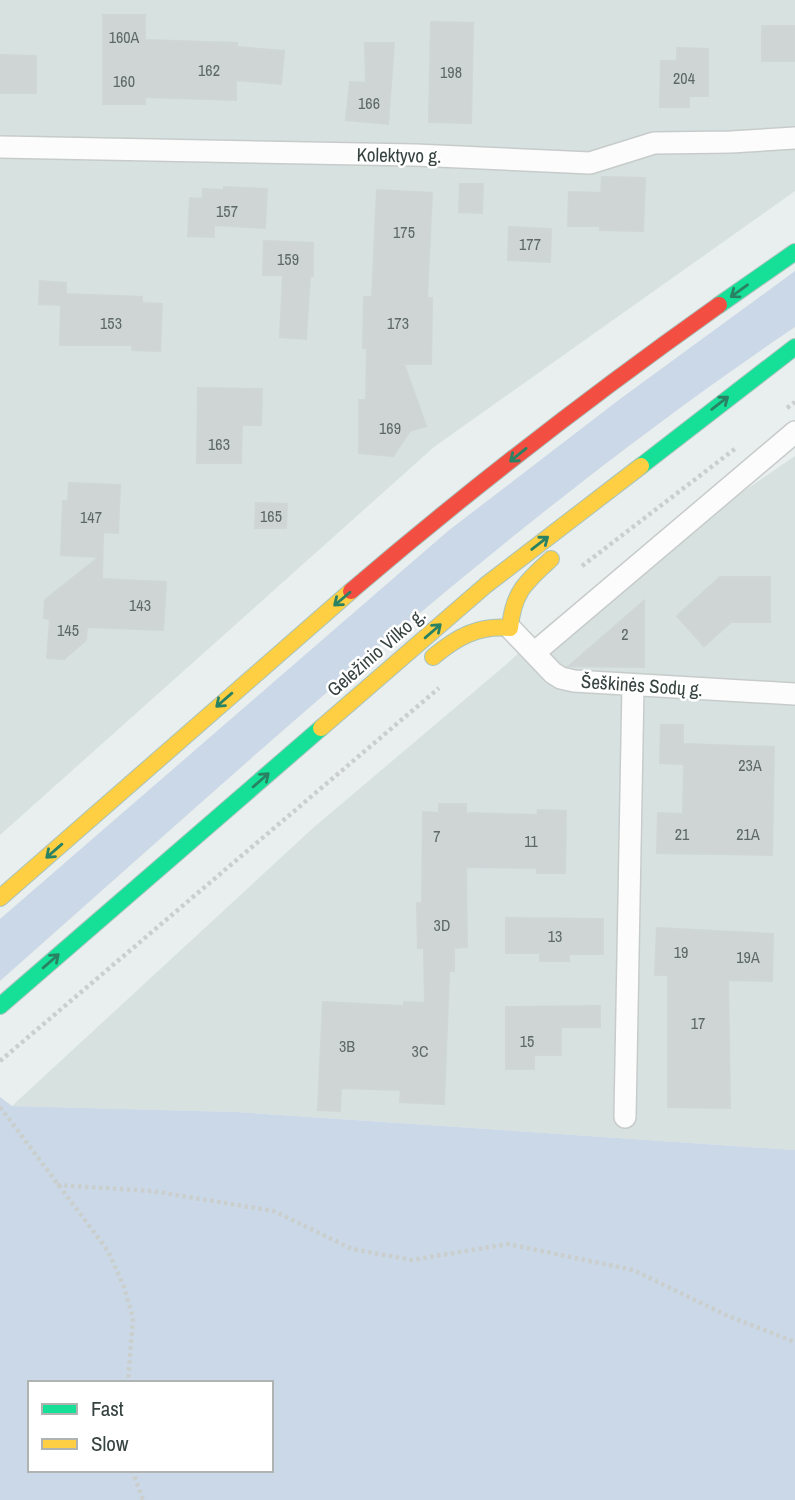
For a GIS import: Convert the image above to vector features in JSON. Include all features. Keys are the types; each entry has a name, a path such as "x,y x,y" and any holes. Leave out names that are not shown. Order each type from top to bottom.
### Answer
{"highway":[{"path":"0,898 276,655 427,528 572,413 795,252"},
{"name":"Geležinio Vilko g.","path":"0,1006 486,584 795,347"},
{"path":"609,510 644,463"},
{"path":"424,664 454,640 474,629 492,625 510,628 510,607 519,589 558,553"},
{"path":"319,729 374,703"}],"street":[{"name":"Kolektyvo g.","path":"0,147 415,155 590,163 634,147 654,143 795,138"},
{"path":"534,653 795,432"},
{"name":"Šeškinės Sodų g.","path":"510,628 561,678 587,684 795,694"},
{"path":"625,1117 633,686"}],"path":[{"path":"784,411 795,402"},
{"path":"575,571 740,444"},
{"path":"0,1061 447,682"},
{"path":"0,1107 108,1251 124,1287 133,1318 128,1381"},
{"path":"57,1185 152,1191 274,1211 352,1249 412,1260 508,1244 633,1270 728,1316 795,1342"},
{"path":"133,1472 143,1500"}],"shaded area":[{"path":"0,0 795,0 795,191 434,447 0,835"},
{"path":"795,271 795,327 587,478 486,558 289,725 0,981 0,919 448,531 620,399"},
{"path":"795,456 795,1150 237,1112 12,1106 313,828 508,663 548,625"},
{"path":"0,1097 12,1106 237,1112 795,1150 795,1500 0,1500"}],"building":[{"path":"103,15 145,15 145,40 237,43 237,47 284,51 281,84 236,80 236,100 145,97 145,104 103,104"},
{"path":"431,22 473,23 471,123 429,122"},
{"path":"762,26 795,26 795,61 762,61"},
{"path":"365,43 394,43 388,124 346,120 350,82 366,83"},
{"path":"677,48 708,49 708,96 689,96 689,107 660,107 661,61 677,61"},
{"path":"0,55 36,56 36,93 0,93"},
{"path":"602,177 645,178 643,231 600,230 600,226 568,226 569,192 601,193"},
{"path":"460,184 483,184 482,213 459,212"},
{"path":"224,187 267,189 265,228 214,225 214,237 188,236 190,198 203,199 203,189 224,190"},
{"path":"377,190 432,193 427,298 432,298 431,364 404,364 426,426 410,431 393,456 359,453 359,400 366,400 364,297 372,297"},
{"path":"509,227 551,229 550,262 508,260"},
{"path":"264,241 313,243 313,276 310,276 306,339 280,337 283,275 263,275"},
{"path":"40,281 66,283 66,294 142,297 142,303 162,304 160,351 132,350 132,345 60,345 61,305 39,304"},
{"path":"198,388 262,389 261,425 242,425 241,463 197,463"},
{"path":"69,483 120,485 118,533 103,532 102,579 166,582 163,630 87,627 86,640 64,659 47,658 50,619 44,618 45,600 99,557 61,555 63,501 68,501"},
{"path":"256,503 287,504 286,528 255,528"},
{"path":"720,577 770,577 770,622 731,622 704,646 677,616"},
{"path":"644,601 644,667 569,666"},
{"path":"661,725 683,725 683,744 774,747 772,855 657,853 658,813 683,814 684,764 660,763"},
{"path":"439,804 466,804 466,813 537,815 538,810 566,811 565,873 537,873 537,868 466,867 467,947 454,948 454,971 449,971 444,1104 400,1102 401,1090 341,1088 340,1111 318,1110 323,1002 404,1006 404,1002 425,1003 424,948 418,948 417,903 422,903 423,812 439,813"},
{"path":"506,918 603,919 603,954 569,954 569,961 540,961 540,953 506,953"},
{"path":"657,928 773,934 772,981 728,980 730,1108 668,1107 668,975 655,975"},
{"path":"600,1006 600,1027 561,1027 561,1055 534,1055 534,1069 506,1069 506,1007"}],"traffic: fast":[{"path":"719,305 795,252"},
{"path":"641,466 795,347"},
{"path":"0,1006 321,728"}],"traffic: slow":[{"path":"321,728 486,585 641,466"},
{"path":"433,657 468,634 488,628 510,628 514,605 522,589 551,559"},
{"path":"0,898 351,591"}],"traffic: jam":[{"path":"351,591 440,516 532,444 719,305"}]}
